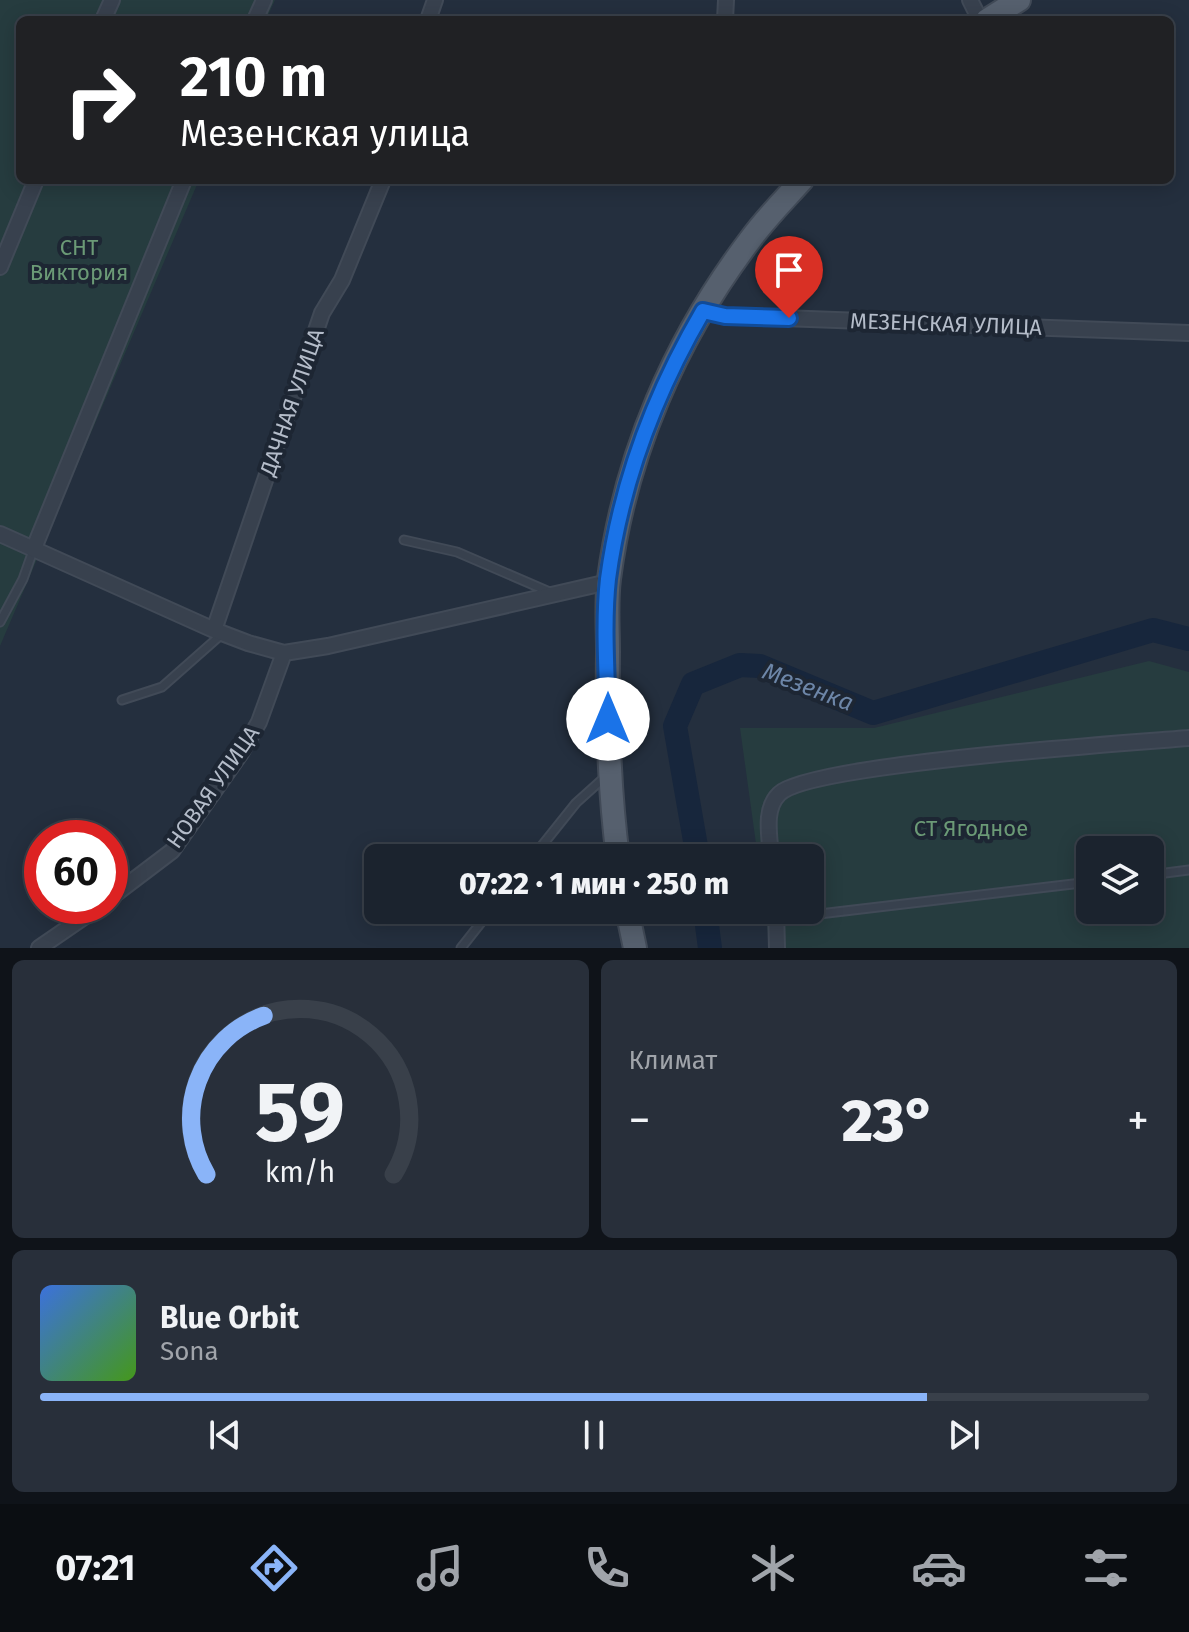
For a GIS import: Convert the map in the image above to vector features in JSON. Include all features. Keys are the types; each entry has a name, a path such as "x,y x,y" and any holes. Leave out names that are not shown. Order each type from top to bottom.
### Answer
{"main road":[{"path":"993,16 1019,0"},
{"path":"616,844 608,775 608,582 629,474 644,429 678,355 703,311 750,238 798,184"},
{"path":"630,924 635,948"}],"street":[{"path":"0,267 34,184"},
{"path":"34,548 182,184"},
{"name":"ДАЧНАЯ УЛИЦА","path":"218,632 322,313 342,280 381,184"},
{"name":"МЕЗЕНСКАЯ УЛИЦА","path":"703,311 725,316 1189,333"},
{"path":"0,534 218,632 284,653 608,582"},
{"name":"НОВАЯ УЛИЦА","path":"128,884 172,851 241,753 259,722 284,653"},
{"path":"770,844 768,822 771,805 780,793 792,785 858,770 1189,738"},
{"path":"39,948 74,924"},
{"path":"776,924 777,948"}],"lane":[{"path":"404,540 457,552 557,595"},
{"path":"0,622 23,579 34,548"},
{"path":"122,700 162,687 218,632"},
{"path":"543,844 576,803 608,775"},
{"path":"1164,873 1189,870"},
{"path":"824,910 1076,883"},
{"path":"461,948 480,924"}],"green space":[{"name":"СНТ Виктория","path":"0,0 275,0 268,16 16,16 16,184 197,184 0,646"},
{"name":"СТ Ягодное","path":"1149,661 1189,672 1189,948 770,948 767,924 824,924 824,844 756,844 740,728 874,728"}],"waterway":[{"name":"Мезенка","path":"696,844 675,726 693,684 740,665 760,666 873,713 1153,630 1189,639"},
{"name":"Мезенка","path":"707,924 710,948"}],"route":[{"path":"608,719 608,582 629,474 644,429 678,355 703,311 725,316 789,318"}]}
